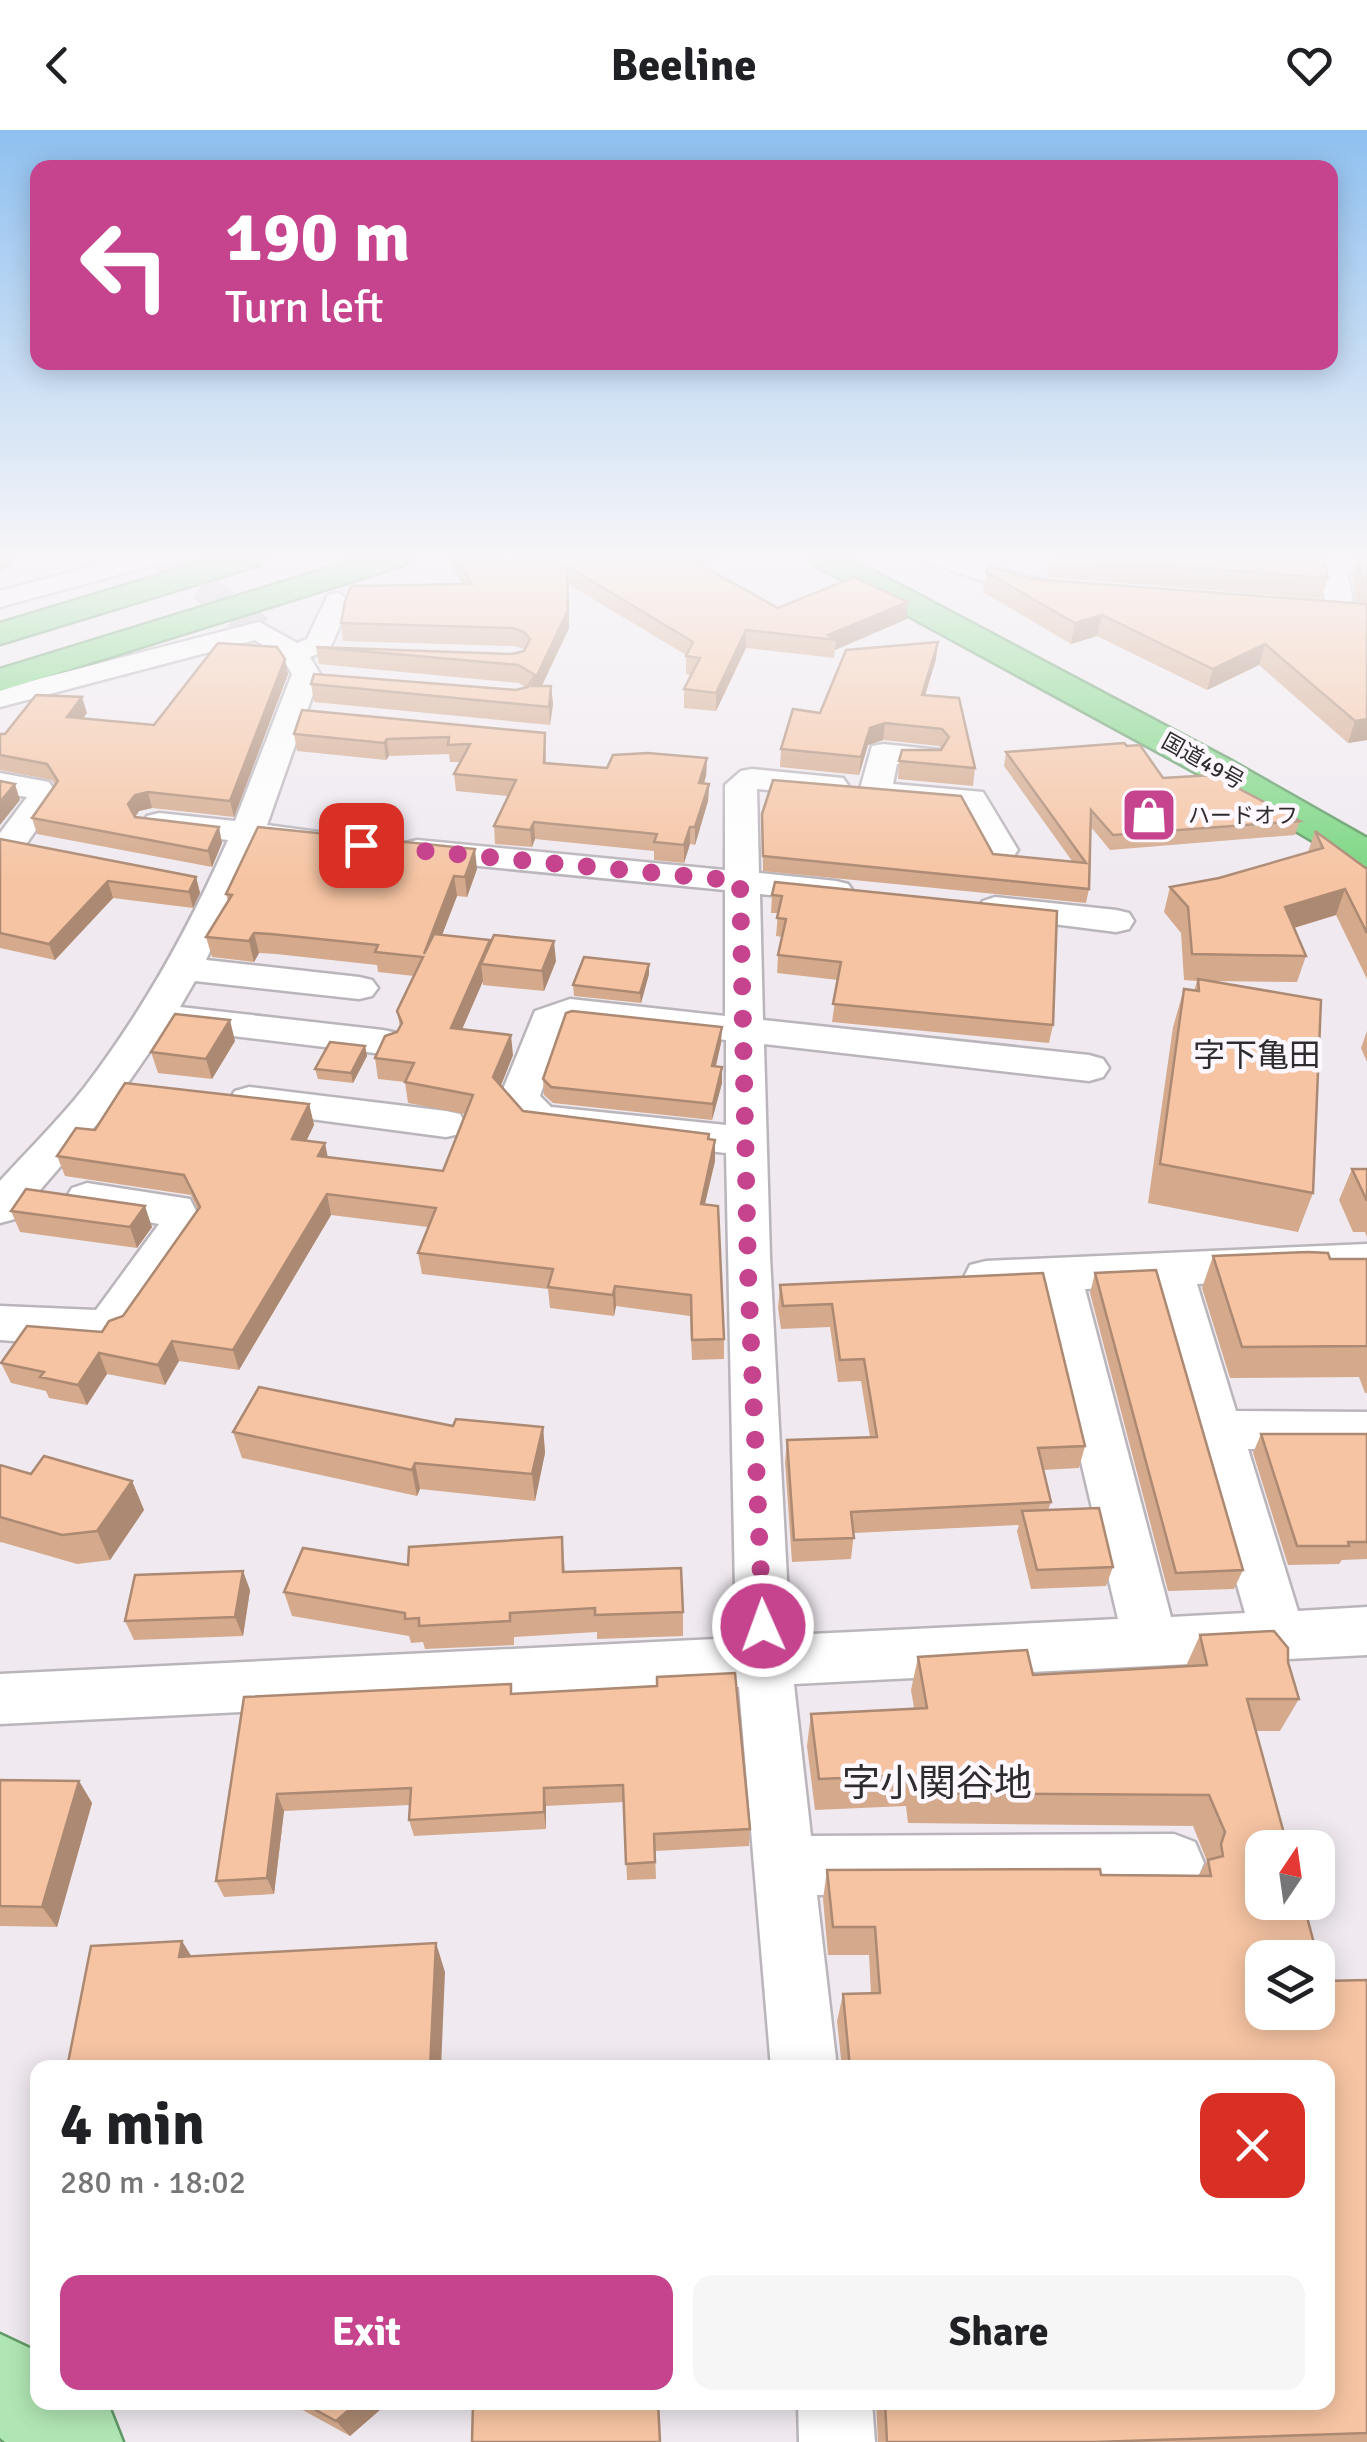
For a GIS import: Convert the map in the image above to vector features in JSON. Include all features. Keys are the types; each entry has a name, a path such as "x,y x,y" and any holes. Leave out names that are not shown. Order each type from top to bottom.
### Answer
{"highway":[{"path":"0,680 45,666"},
{"name":"国道49号","path":"1026,666 1367,855"},
{"name":"国道49号","path":"1075,666 1247,755 1367,824"}],"main road":[{"path":"0,2380 30,2404"},
{"path":"37,2410 77,2442"}],"street":[{"path":"0,698 122,666"},
{"path":"10,1199 126,1086 156,1016 184,969 208,880 247,834 304,714 310,666"},
{"path":"876,789 884,753 928,757"},
{"path":"803,2060 764,1663 768,1288 746,1141 741,785 758,778 972,799 1001,850"},
{"path":"0,784 38,789 43,797 5,842 45,850"},
{"path":"152,822 346,844"},
{"path":"385,847 859,894"},
{"path":"958,904 1116,921"},
{"path":"184,969 359,988"},
{"path":"746,1141 540,1120 519,1099 548,1020 570,1011 1089,1068"},
{"path":"156,1016 383,1042"},
{"path":"220,1097 446,1124"},
{"path":"0,1323 93,1330 112,1322 181,1225 176,1210 10,1199"},
{"path":"943,1280 1367,1260"},
{"path":"1170,1269 1278,1636"},
{"path":"1059,1274 1150,1642"},
{"path":"1218,1430 1360,1429"},
{"path":"0,1699 1367,1631"},
{"path":"785,1866 1174,1863"},
{"path":"836,2410 837,2442"}],"building":[{"path":"200,666 282,666 230,801 148,792 135,795 128,804 135,817 219,827 208,851 32,818 58,781 47,764 0,755 0,734 5,734 36,695 82,697 67,717 154,725"},
{"path":"520,666 542,666 532,686 551,686 549,707 311,684 314,674 516,690 528,687 535,675"},
{"path":"696,666 729,666 716,693 684,689"},
{"path":"839,666 931,666 922,695 959,698 975,768 899,761 902,750 941,750 949,737 942,729 885,723 870,728 861,757 781,749 793,709 820,713"},
{"path":"1291,666 1367,666 1367,719 1355,721"},
{"path":"302,710 545,733 544,763 607,768 613,755 648,753 707,758 699,783 709,784 695,827 690,827 684,845 654,842 657,834 534,822 530,830 494,826 516,780 454,774 470,744 448,745 449,737 387,739 384,743 294,734"},
{"path":"1140,745 1163,778 1213,775 1300,821 1113,835 1091,810 1089,889 763,856 762,814 773,780 961,796 993,854 1086,863 1006,752"},
{"path":"0,781 15,784 0,802"},
{"path":"258,827 475,849 465,877 454,876 424,954 434,934 490,940 451,1028 511,1035 493,1077 523,1111 709,1134 708,1139 715,1140 701,1204 718,1206 724,1339 692,1340 691,1295 615,1286 613,1295 548,1287 553,1269 418,1253 436,1208 327,1194 233,1350 172,1341 158,1365 99,1353 78,1385 40,1377 44,1372 1,1363 27,1326 102,1332 109,1321 123,1316 200,1207 184,1175 57,1156 76,1128 95,1130 125,1083 309,1104 292,1139 325,1143 318,1156 443,1171 473,1095 405,1082 414,1063 375,1058 385,1036 397,1032 402,1023 397,1011 423,957 375,952 378,945 271,934 254,933 249,941 206,937 232,895 226,894"},
{"path":"1315,831 1367,869 1367,933 1345,889 1285,907 1306,956 1192,954 1188,907 1170,887 1219,878 1323,848"},
{"path":"0,839 196,877 189,892 108,881 49,944 0,933"},
{"path":"775,882 1057,911 1053,1025 833,1004 841,962 778,955 786,919 777,918 782,896 772,895"},
{"path":"494,935 554,941 542,971 481,964"},
{"path":"584,957 649,964 640,993 573,985"},
{"path":"1198,979 1321,1000 1313,1193 1160,1164 1184,989 1199,991"},
{"path":"566,1013 722,1027 712,1066 722,1067 713,1104 551,1087 543,1079"},
{"path":"175,1014 230,1020 206,1059 151,1052"},
{"path":"330,1042 365,1046 351,1073 315,1069"},
{"path":"1352,1169 1367,1169 1367,1201"},
{"path":"26,1189 145,1206 130,1227 11,1211"},
{"path":"1328,1253 1330,1259 1367,1259 1367,1346 1242,1347 1213,1256"},
{"path":"1156,1270 1243,1570 1176,1573 1095,1273"},
{"path":"1043,1273 1085,1446 1038,1448 1051,1502 851,1512 854,1538 794,1540 787,1440 877,1437 864,1359 840,1360 832,1304 783,1306 780,1285"},
{"path":"259,1387 453,1426 456,1419 543,1427 532,1474 415,1463 412,1470 233,1432"},
{"path":"1261,1434 1367,1434 1367,1542 1297,1546"},
{"path":"44,1456 132,1481 97,1531 62,1535 0,1517 0,1465 31,1474"},
{"path":"1099,1508 1113,1567 1037,1570 1022,1511"},
{"path":"562,1537 563,1572 681,1568 683,1612 595,1615 595,1608 510,1613 510,1621 419,1626 419,1618 405,1619 405,1613 284,1592 303,1548 408,1565 409,1547"},
{"path":"243,1571 235,1617 125,1621 135,1575"},
{"path":"1274,1631 1288,1648 1299,1699 1247,1699 1283,1830 1245,1830 1245,1920 1308,1920 1313,1940 1245,1940 1245,2030 1335,2030 1335,1981 1367,1980 1367,2433 1094,2442 887,2442 885,2410 1335,2410 1335,2060 849,2060 843,1994 880,1993 875,1927 833,1927 827,1870 1100,1869 1101,1875 1211,1876 1208,1860 1223,1856 1225,1832 1209,1795 915,1793 913,1775 819,1779 811,1714 927,1708 918,1657 1027,1650 1033,1675 1207,1665 1200,1635"},
{"path":"735,1673 750,1829 654,1834 655,1862 626,1864 623,1785 544,1788 544,1812 409,1820 411,1788 277,1794 267,1878 216,1881 244,1697 511,1684 511,1694 657,1686 657,1677"},
{"path":"0,1780 79,1781 42,1907 0,1906"},
{"path":"182,1941 179,1957 436,1943 430,2060 69,2060 91,1946"},
{"path":"316,2410 349,2410 336,2421"},
{"path":"473,2410 658,2410 660,2442 472,2442"}],"place":[{"name":"ハードオフ","path":"1149,815"}],"district":[{"name":"字下亀田","path":"1257,1055"},
{"name":"字小関谷地","path":"937,1783"}],"route":[{"path":"361,845 740,881 748,1272 763,1626"}]}
